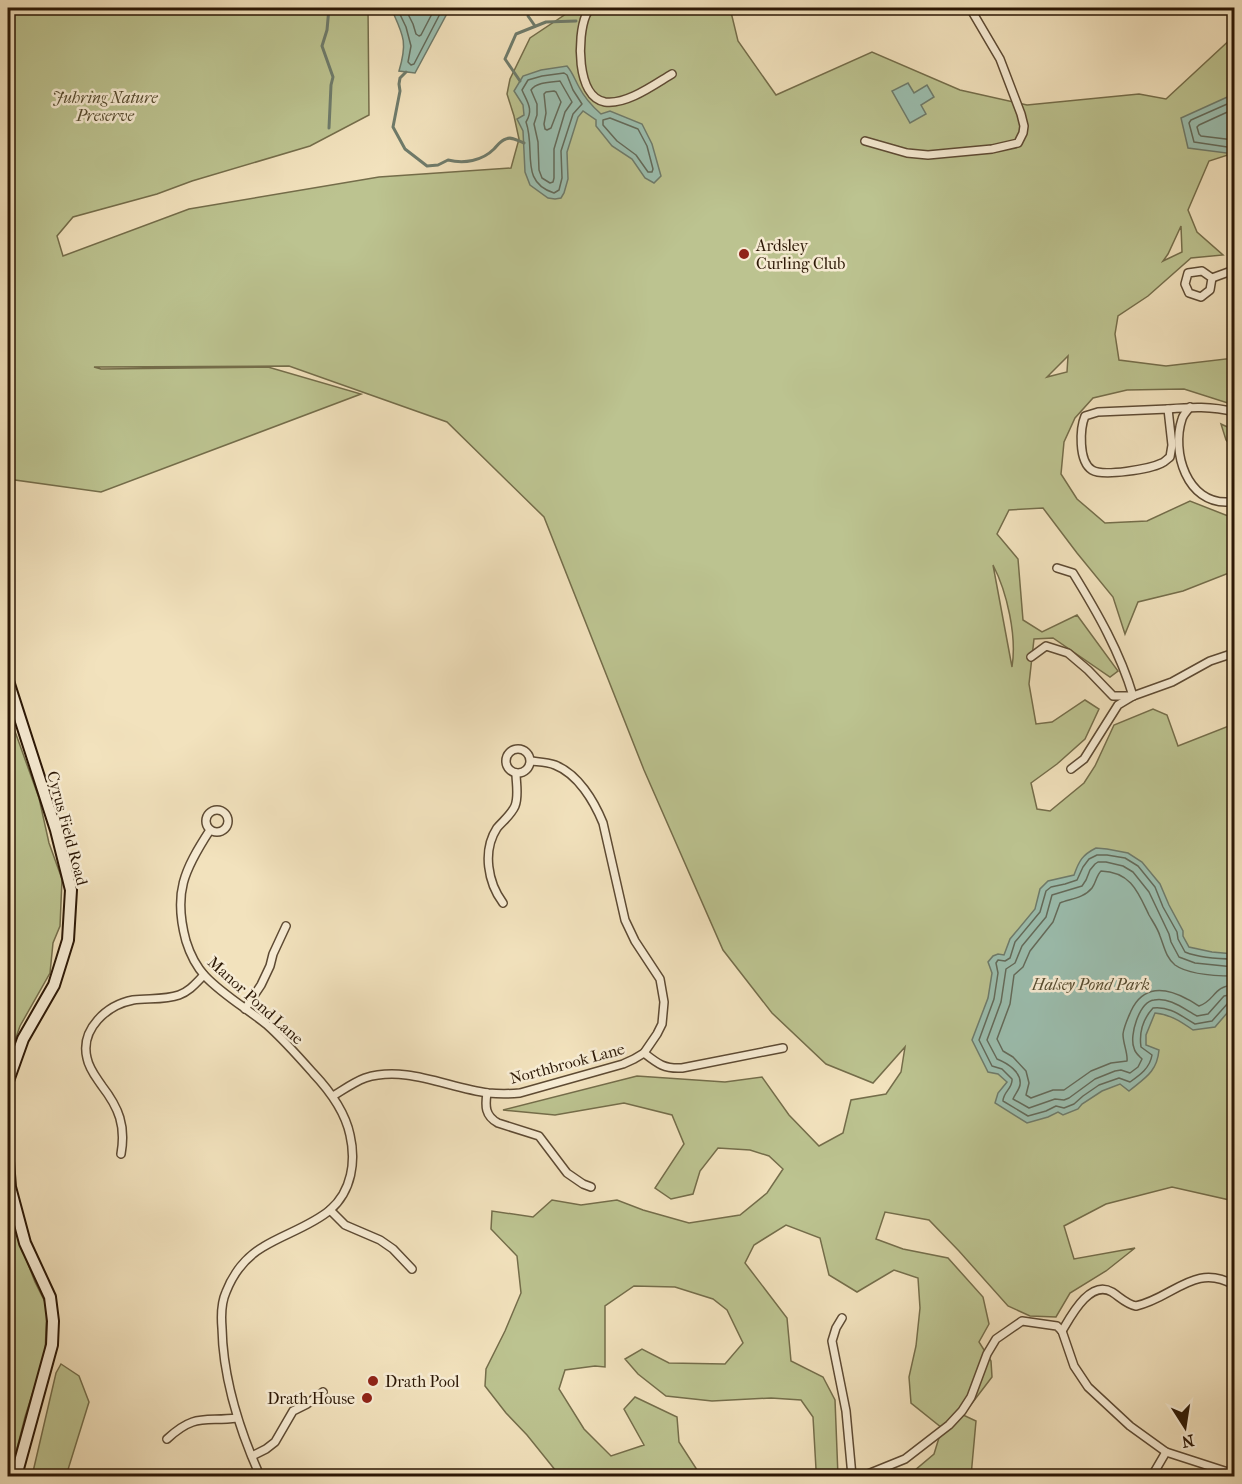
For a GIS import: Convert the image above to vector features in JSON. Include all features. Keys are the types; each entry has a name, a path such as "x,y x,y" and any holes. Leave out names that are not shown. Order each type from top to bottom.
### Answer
{"street":[{"path":"591,8 586,16 580,45 580,59 582,73 595,97 607,102 625,99 672,74"},
{"path":"865,141 907,153 928,155 992,149 1018,143 1024,126 1021,114 1000,59 970,8"},
{"path":"1212,278 1234,270"},
{"path":"1190,407 1182,417 1179,437 1182,468 1189,481 1204,495 1216,502 1228,502"},
{"path":"1168,409 1172,445 1170,457 1161,463 1129,471 1099,472 1085,463 1081,431 1085,416 1098,412 1190,407 1234,412"},
{"path":"1057,568 1073,573 1090,600 1111,642 1133,696"},
{"path":"1030,657 1046,646 1068,653 1113,696 1133,696"},
{"path":"1071,769 1084,759 1118,705 1133,696 1172,682 1210,661 1234,653"},
{"name":"Cyrus Field Road","path":"8,681 56,830 71,890 68,940 54,985 23,1039 8,1081"},
{"name":"Northbrook Lane","path":"333,1096 366,1078 389,1074 415,1077 487,1093 520,1093 623,1064 644,1053 657,1034 664,1014 662,989 657,974 625,921 600,816 591,798 575,778 567,772 552,764 531,761 530,756 524,750 515,749 510,752 506,761 512,772 516,773"},
{"path":"503,903 490,879 490,849 497,829 515,806 516,773 529,768 531,761"},
{"name":"Manor Pond Lane","path":"210,830 187,868 181,890 183,927 190,952 204,975 286,1042 333,1096 348,1126 353,1159 348,1184 338,1202 330,1210 262,1247 240,1267 225,1294 221,1315 223,1353 237,1418 260,1476"},
{"path":"245,1009 270,966 286,926"},
{"path":"121,1154 123,1134 118,1110 87,1062 86,1042 91,1028 104,1013 113,1008 131,1001 177,996 192,988 204,975"},
{"path":"644,1053 662,1066 682,1068 783,1048"},
{"path":"487,1093 486,1110 492,1120 539,1136 567,1173 591,1187"},
{"path":"8,1161 10,1187 25,1243 50,1297 53,1321 52,1345 16,1476"},
{"path":"330,1210 345,1225 380,1240 393,1249 412,1269"},
{"path":"1062,1331 1076,1308 1094,1291 1100,1289 1110,1290 1130,1305 1136,1306 1193,1280 1216,1277 1234,1285"},
{"path":"842,1318 832,1341 846,1412 852,1476"},
{"path":"863,1476 904,1459 949,1425 962,1411 996,1339 1022,1321 1057,1326 1062,1331 1074,1366 1088,1387 1130,1426 1166,1452 1234,1474"},
{"path":"252,1456 275,1442 293,1411 323,1392"},
{"path":"167,1439 185,1425 199,1419 237,1418"},
{"path":"1152,1476 1166,1452"}],"green space":[{"path":"8,8 368,8 369,115 310,146 192,181 157,194 73,217 57,236 63,256 189,209 379,177 511,168 519,139 507,94 510,79 530,38 575,8 730,8 738,41 776,95 872,52 960,90 1027,105 1139,94 1166,99 1234,36 1234,153 1209,161 1188,210 1197,232 1223,255 1191,258 1148,296 1118,316 1115,334 1119,360 1166,366 1234,358 1234,405 1184,389 1127,390 1093,398 1075,418 1064,442 1061,474 1077,499 1105,523 1147,521 1190,501 1228,516 1234,515 1234,571 1183,591 1138,602 1125,634 1113,597 1043,508 1009,510 997,534 1018,559 1023,620 1042,632 1077,615 1118,671 1110,677 1053,638 1034,639 1029,684 1036,724 1052,722 1085,700 1099,709 1085,739 1031,783 1037,809 1050,811 1084,783 1095,766 1114,725 1153,709 1167,715 1178,746 1229,726 1234,698 1234,1201 1172,1187 1106,1204 1064,1226 1074,1259 1135,1248 1106,1271 1070,1293 1056,1317 1030,1316 1008,1306 929,1220 885,1212 876,1239 903,1249 948,1258 983,1297 989,1324 979,1342 991,1361 992,1377 963,1415 976,1421 971,1476 913,1476 914,1471 934,1454 942,1428 911,1403 909,1377 916,1346 920,1308 918,1278 894,1270 857,1292 829,1275 820,1238 786,1225 754,1245 745,1263 787,1318 791,1361 823,1377 835,1400 838,1476 823,1476 816,1469 813,1417 801,1400 771,1398 712,1401 666,1396 638,1374 625,1359 642,1349 669,1363 725,1364 743,1343 727,1310 713,1299 675,1287 634,1286 605,1306 605,1367 565,1370 559,1389 584,1429 611,1456 644,1445 624,1409 635,1397 677,1417 679,1442 701,1476 560,1476 485,1386 486,1369 521,1293 517,1256 491,1229 492,1211 533,1217 552,1200 581,1205 617,1200 689,1223 740,1215 767,1193 783,1169 769,1156 750,1150 718,1148 700,1171 693,1194 671,1199 655,1188 684,1144 672,1115 624,1103 555,1115 503,1110 637,1076 725,1082 762,1077 789,1115 819,1146 843,1133 851,1100 886,1094 901,1072 905,1047 873,1083 826,1064 772,1013 723,950 644,770 544,517 447,422 289,366 94,367 101,369 268,367 361,394 101,492 8,479","holes":["1181,226 1182,252 1163,261 1168,254","1068,356 1067,372 1047,377","993,565 1003,588 1010,614 1013,642 1012,667"]},
{"path":"1221,424 1234,430 1234,450 1226,440"},
{"path":"8,712 39,798 49,843 62,879 60,926 53,943 50,973 20,1026 8,1060"},
{"path":"8,1212 35,1282 47,1306 45,1354 25,1417 10,1476 8,1476"},
{"path":"61,1364 79,1376 89,1402 66,1476 32,1476 56,1373"}],"water":[{"path":"391,8 450,8 415,73 399,71 404,45 399,25"},
{"path":"567,66 583,94 601,114 610,111 642,124 652,144 661,176 654,183 645,178 632,159 612,146 596,126 596,120 583,111 578,117 567,152 568,179 561,198 548,198 530,185 525,172 523,131 517,119 524,115 523,105 514,91 523,76 541,70"},
{"path":"908,83 914,93 927,85 934,97 921,105 926,114 910,123 892,91"},
{"path":"1234,94 1234,154 1188,148 1181,118"},
{"path":"1096,848 1128,853 1142,862 1160,884 1189,947 1234,954 1234,1005 1215,1027 1193,1030 1175,1019 1155,1013 1146,1035 1146,1045 1159,1050 1158,1058 1153,1069 1145,1078 1129,1091 1120,1084 1102,1091 1078,1109 1063,1115 1058,1112 1027,1123 995,1103 998,1093 1007,1082 998,1074 988,1072 972,1040 988,998 992,973 988,962 993,956 1004,955 1010,939 1035,909 1040,889 1048,881 1074,875 1082,859"}],"waterway":[{"path":"329,8 327,30 322,46 333,77 329,128"},
{"path":"528,16 535,26"},
{"path":"520,81 505,59 516,34 546,22 576,21"},
{"path":"406,72 400,78 400,91 393,127 405,149 427,166 438,165 448,160 460,162 478,159 508,138 524,143"}],"place":[{"name":"Ardsley Curling Club","path":"744,254"},
{"name":"Drath Pool","path":"373,1381"},
{"name":"Drath House","path":"367,1398"}],"park label":[{"name":"Juhring Nature Preserve","path":"105,106"},
{"name":"Halsey Pond Park","path":"1091,984"}]}
